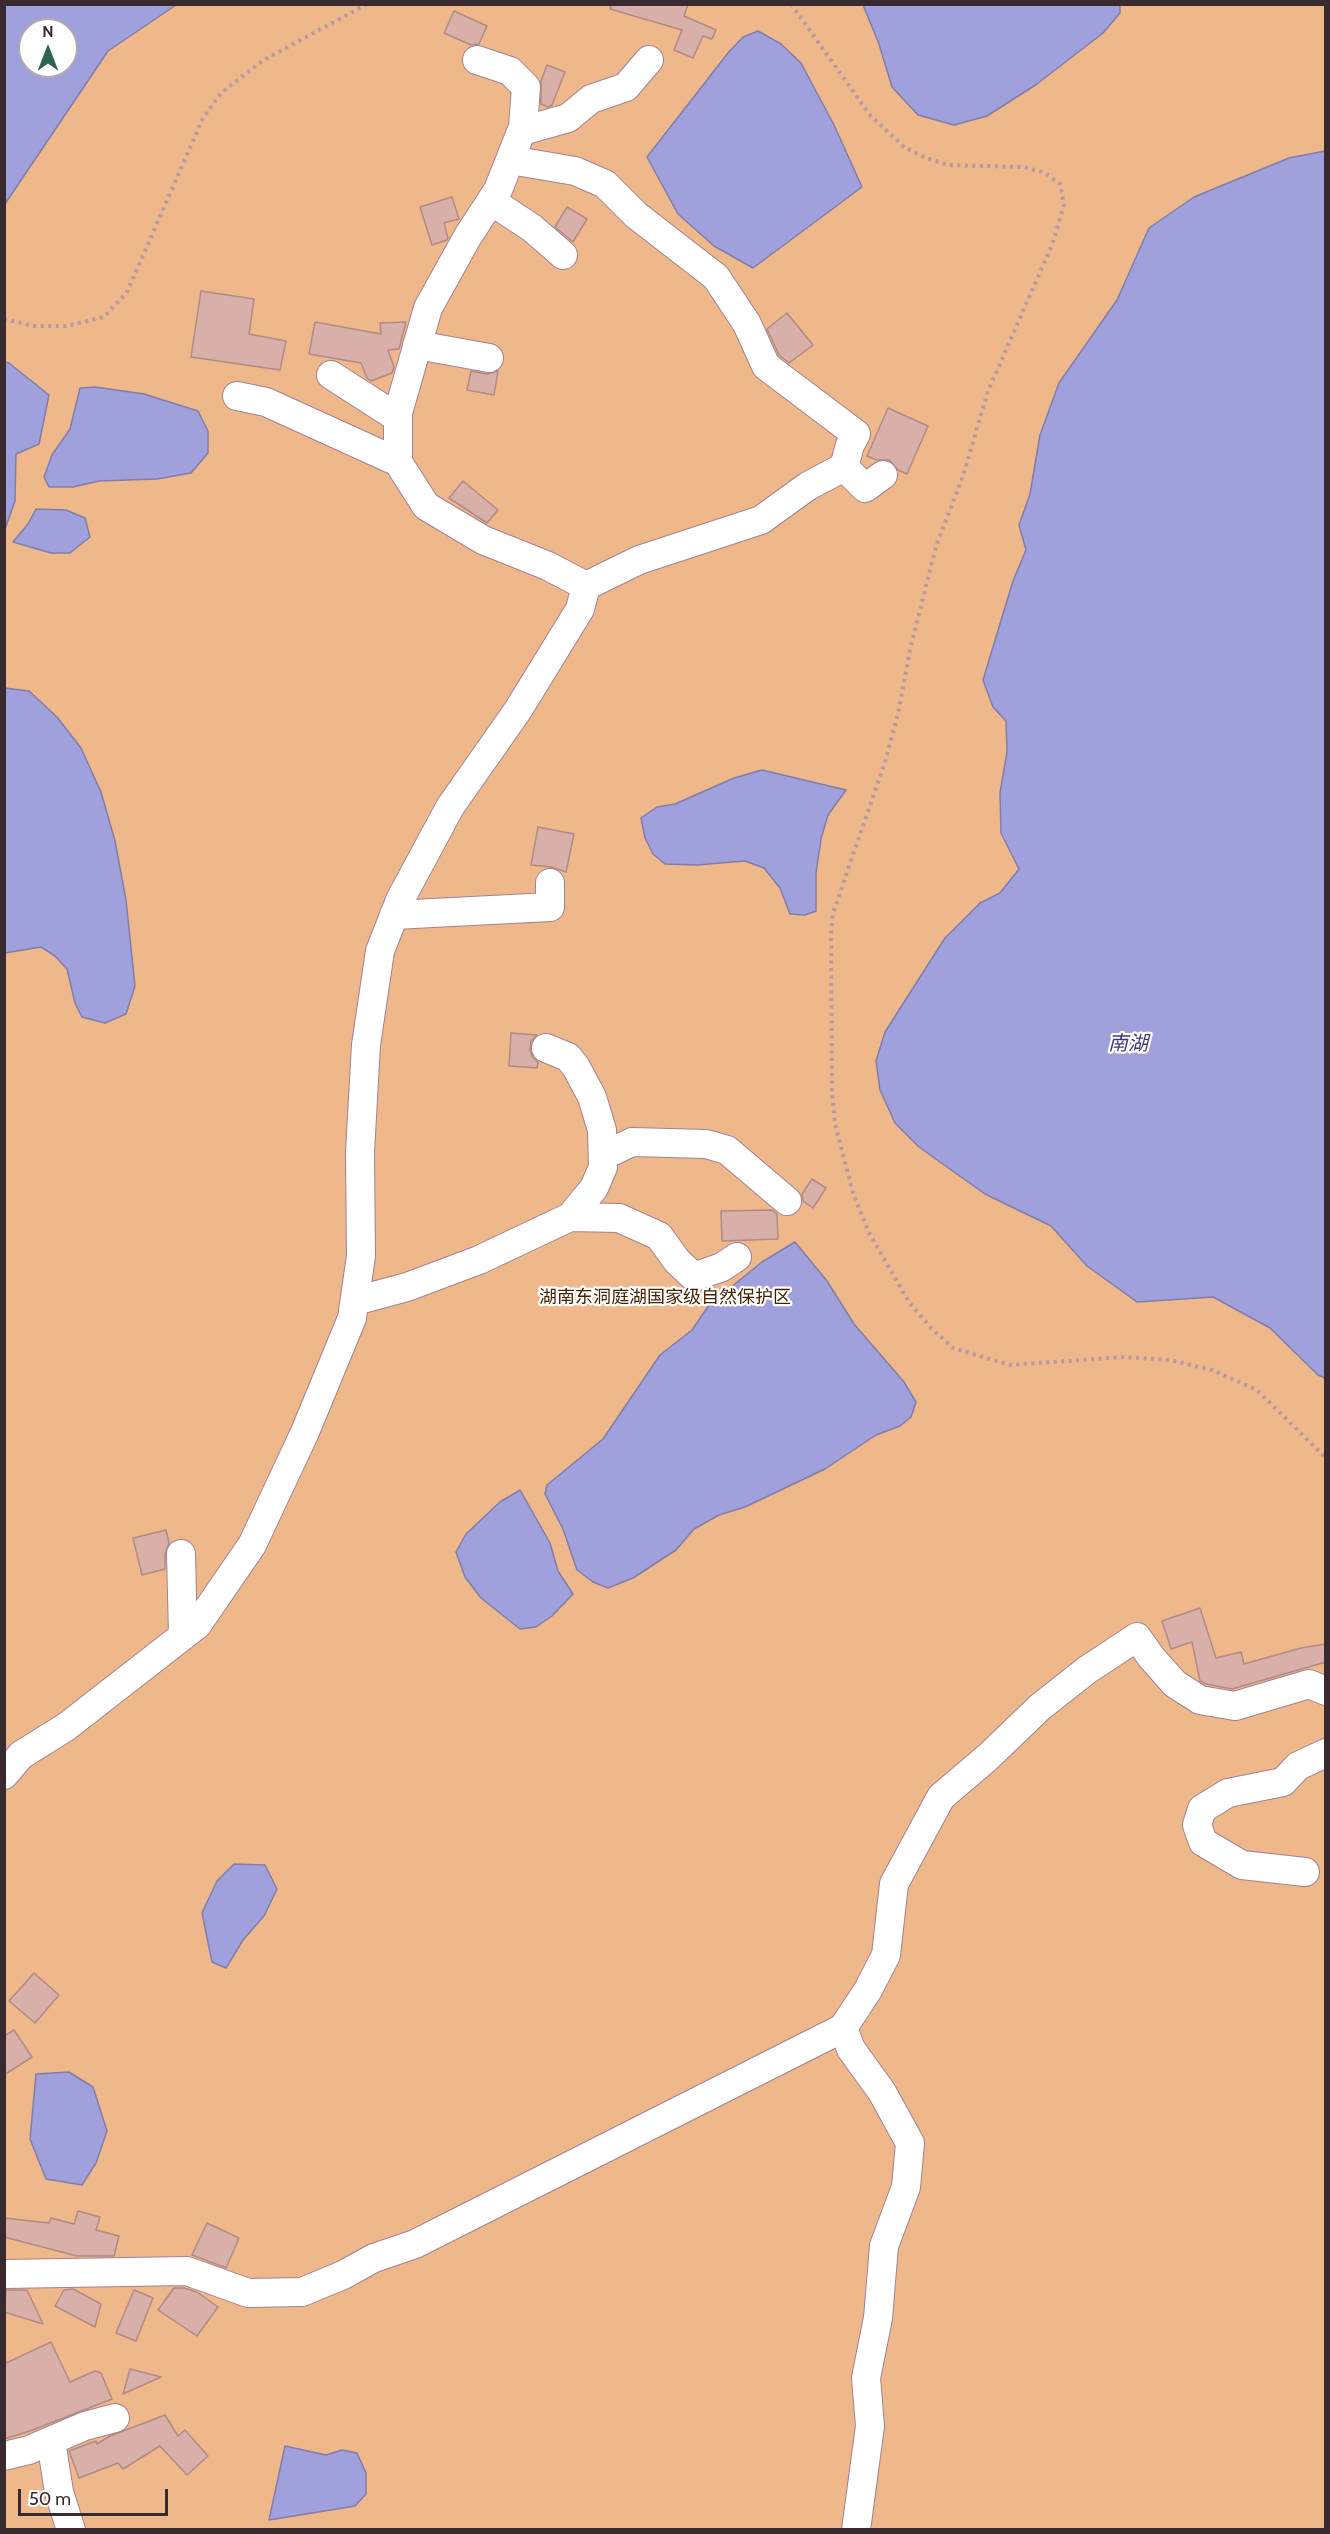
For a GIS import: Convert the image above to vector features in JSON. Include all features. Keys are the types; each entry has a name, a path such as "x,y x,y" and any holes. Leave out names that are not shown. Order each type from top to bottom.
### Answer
{"street":[{"path":"477,60 510,71 526,87 522,131 491,201 468,236 428,308 398,418 398,462 426,506 483,540 548,566 586,586"},
{"path":"522,131 568,118 591,99 626,87 649,60"},
{"path":"4,1775 21,1755 66,1727 197,1625 252,1545 305,1432 352,1318 362,1256 360,1152 366,1045 380,951 394,915 450,807 518,710 580,609 586,586 639,560 761,520 808,486 844,467 850,445 856,434 766,366 747,324 716,277 636,214 605,184 575,171 510,160"},
{"path":"491,201 532,228 563,255"},
{"path":"417,345 489,358"},
{"path":"331,375 398,418"},
{"path":"237,396 266,402 398,462"},
{"path":"844,467 865,488 884,475"},
{"path":"394,915 550,907 550,883"},
{"path":"355,1301 407,1287 480,1260 570,1217 594,1188 603,1167 603,1156 602,1130 592,1097 568,1057 546,1048"},
{"path":"603,1156 632,1142 706,1144 727,1150 787,1201"},
{"path":"570,1217 619,1218 659,1236 677,1260 694,1277 722,1267 737,1257"},
{"path":"181,1554 183,1636"},
{"path":"4,2274 187,2271 248,2293 302,2292 343,2275 374,2258 415,2244 843,2028 868,1990 886,1955 894,1884 941,1797 988,1757 1040,1707 1087,1670 1137,1637 1151,1657 1176,1684 1200,1700 1235,1706 1310,1684 1326,1691"},
{"path":"1305,1872 1242,1865 1203,1842 1197,1825 1202,1809 1228,1793 1283,1782 1298,1766 1326,1753"},
{"path":"843,2028 851,2049 882,2092 910,2143 906,2187 884,2246 879,2318 866,2378 870,2426 856,2529"},
{"path":"4,2456 29,2450 85,2426 115,2418"},
{"path":"51,2441 59,2492 71,2529"}],"path":[{"path":"4,319 34,326 66,326 104,317 127,292 203,118 221,93 262,61 367,4"},
{"path":"791,4 870,115 904,147 926,158 948,165 1024,167 1045,173 1060,184 1065,205 1052,245 988,391 963,476 936,546 885,762 832,913 832,1092 835,1124 853,1193 868,1231 909,1302 931,1328 953,1348 1010,1365 1124,1357 1170,1360 1212,1370 1257,1390 1326,1458"}],"green space":[{"name":"湖南东洞庭湖国家级自然保护区","path":"5,5 1325,5 1325,2529 5,2530"}],"water":[{"path":"5,4 176,5 108,51 5,204"},
{"path":"1120,4 1120,13 1103,33 1037,84 987,116 954,125 918,115 892,87 879,44 863,5"},
{"path":"758,31 781,44 801,63 834,125 862,187 753,268 714,246 678,214 647,157 728,53 743,37"},
{"name":"南湖","path":"1326,151 1325,1378 1318,1375 1270,1328 1213,1297 1137,1302 1087,1266 1051,1226 985,1194 919,1147 895,1123 880,1090 876,1061 885,1032 945,938 980,903 1000,893 1019,869 1001,833 1000,793 1007,752 1006,721 993,707 983,680 1013,581 1026,550 1019,525 1030,494 1040,435 1059,383 1117,300 1149,228 1194,197 1289,158"},
{"path":"5,362 49,395 39,444 16,454 15,501 5,529"},
{"path":"95,387 144,394 198,411 208,431 208,453 191,473 157,479 99,481 73,487 49,487 44,477 52,455 70,429 80,388"},
{"path":"36,509 66,510 85,518 90,537 70,553 51,553 13,542 28,524"},
{"path":"5,688 29,691 57,717 81,748 101,792 115,841 126,900 135,986 126,1014 105,1023 82,1017 75,1003 67,969 55,956 41,947 5,953"},
{"path":"762,770 846,790 828,815 821,839 816,873 816,911 805,915 790,914 780,888 764,868 745,861 697,865 665,864 653,854 645,838 641,818 657,807 675,804 734,778"},
{"path":"795,1242 827,1281 854,1324 904,1382 916,1402 911,1417 900,1426 876,1435 825,1469 745,1507 719,1515 694,1529 676,1550 633,1578 608,1588 593,1582 577,1570 563,1529 545,1494 547,1485 603,1439 660,1355 692,1330 709,1305 762,1262"},
{"path":"520,1490 550,1543 558,1571 573,1594 552,1616 536,1627 520,1629 481,1598 465,1577 456,1552 466,1534 500,1502"},
{"path":"234,1864 265,1865 277,1889 264,1916 243,1940 226,1968 212,1962 202,1913 217,1881"},
{"path":"69,2072 93,2087 107,2131 96,2163 82,2185 46,2179 30,2139 36,2074"},
{"path":"285,2446 326,2455 342,2450 357,2453 366,2473 366,2494 355,2506 269,2520"}],"building":[{"path":"611,4 688,4 684,16 716,30 712,39 703,36 693,58 674,50 682,30 610,9"},
{"path":"454,11 487,26 479,44 471,45 444,33"},
{"path":"547,65 565,72 552,105 548,107 541,104 541,81"},
{"path":"452,197 459,219 444,223 447,240 432,245 420,207"},
{"path":"567,207 587,219 573,242 555,227"},
{"path":"201,291 254,299 249,334 286,341 280,370 191,357"},
{"path":"787,313 813,345 789,363 779,355 767,329"},
{"path":"315,322 381,334 380,323 406,322 399,349 388,350 394,367 392,373 371,381 367,378 361,363 309,354"},
{"path":"471,371 487,374 498,371 494,395 467,390"},
{"path":"888,408 928,426 907,474 898,470 889,460 877,460 867,456"},
{"path":"463,481 498,510 487,523 449,498"},
{"path":"538,827 574,834 566,872 551,867 531,865"},
{"path":"511,1033 537,1035 531,1041 530,1050 533,1058 538,1062 537,1068 509,1066"},
{"path":"812,1179 826,1188 813,1208 803,1201 802,1194"},
{"path":"772,1210 777,1214 778,1239 722,1241 721,1211"},
{"path":"166,1530 169,1543 165,1554 165,1569 142,1575 133,1538"},
{"path":"1200,1608 1216,1658 1241,1652 1244,1664 1301,1648 1326,1644 1326,1662 1232,1689 1206,1684 1200,1681 1192,1642 1171,1649 1162,1621"},
{"path":"34,1973 59,1995 35,2023 9,2001"},
{"path":"14,2030 32,2057 4,2075 4,2036"},
{"path":"78,2211 100,2217 96,2230 119,2236 114,2256 77,2256 4,2237 4,2218 49,2223 51,2218 74,2224"},
{"path":"207,2223 239,2238 226,2268 192,2255"},
{"path":"174,2288 197,2292 218,2307 197,2336 158,2310"},
{"path":"73,2289 101,2304 95,2327 55,2306 64,2290"},
{"path":"6,2290 27,2290 43,2324 4,2312"},
{"path":"134,2290 153,2298 136,2341 116,2333"},
{"path":"51,2342 70,2382 95,2371 101,2373 112,2399 4,2439 4,2364"},
{"path":"130,2369 161,2377 123,2394"},
{"path":"165,2415 178,2436 185,2430 208,2456 187,2475 160,2446 123,2469 118,2463 79,2478 69,2451 96,2441 97,2444 110,2436"}]}
